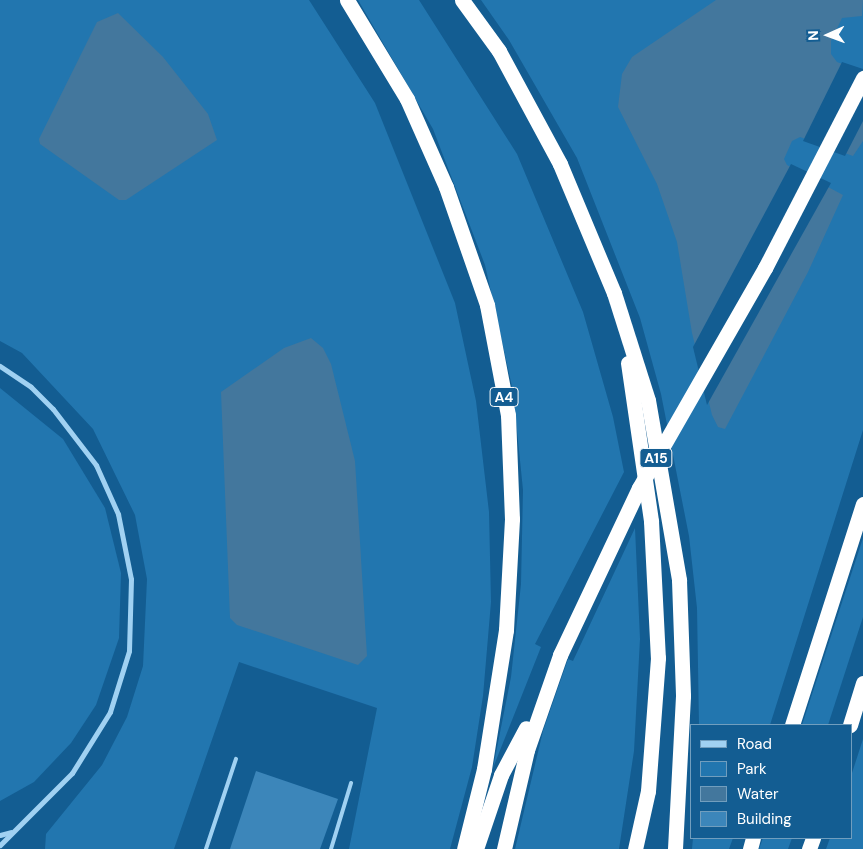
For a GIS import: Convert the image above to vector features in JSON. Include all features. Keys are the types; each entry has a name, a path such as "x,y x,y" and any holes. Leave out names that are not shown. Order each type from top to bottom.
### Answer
{"highway":[{"name":"A4","path":"348,0 406,99 446,188 487,305 508,415 512,519 506,630 484,769 464,849"},
{"path":"462,0 499,51 560,164 614,293 648,400 679,580 683,696 675,849"},
{"name":"A15","path":"476,849 502,775 547,687 560,655 639,488 765,268 863,78"},
{"path":"614,293 637,410 651,521 658,658 648,792 635,849"},
{"path":"792,724 863,504"},
{"path":"850,724 863,683"},
{"name":"A15","path":"504,849 515,794 547,687"}],"street":[{"path":"0,366 9,371 53,409 96,465 118,514 131,579 129,651 110,712 72,773 0,845"},
{"path":"0,835 11,832"}],"lane":[{"path":"206,849 236,759"},
{"path":"331,849 351,783"}],"green space":[{"path":"0,0 309,0 375,103 455,303 476,401 489,512 491,602 483,696 472,767 450,849 349,849 377,708 239,662 174,849 45,849 46,834 102,765 127,717 143,666 147,579 135,515 93,429 22,353 0,341"},
{"path":"358,0 419,0 517,154 583,312 613,417 624,472 535,644 541,647 493,768 511,677 521,584 523,490 513,391 485,265 433,129"},
{"path":"481,0 863,0 863,430 770,724 699,724 697,608 689,536 661,394 640,318 577,158 509,40"},
{"path":"0,388 63,439 105,508 121,573 119,638 96,705 71,743 34,782 0,801"},
{"path":"635,528 640,639 634,751 619,849 515,849 543,731 568,659 573,661"},
{"path":"863,538 863,617 828,724 802,724"},
{"path":"863,739 863,849 826,849 830,839 853,839 853,770"},
{"path":"693,839 733,839 729,849 692,849"},
{"path":"763,839 792,839 788,849 759,849"}],"water":[{"path":"716,0 863,0 862,16 842,18 831,41 831,54 837,62 863,72 863,141 853,156 800,137 792,141 784,159 787,165 843,195 808,272 725,429 718,427 712,415 692,333 677,242 657,184 618,107 622,74 632,57"},
{"path":"118,13 163,57 208,114 217,140 126,200 119,200 40,144 39,139 97,22"},
{"path":"311,338 323,348 331,364 355,461 367,656 358,665 237,625 230,618 221,392 284,348"}],"pier":[{"path":"842,62 863,69 863,121 845,156 803,141"},
{"path":"791,164 831,183 707,405 693,347"}],"building":[{"path":"256,771 338,799 320,849 230,849"}]}
